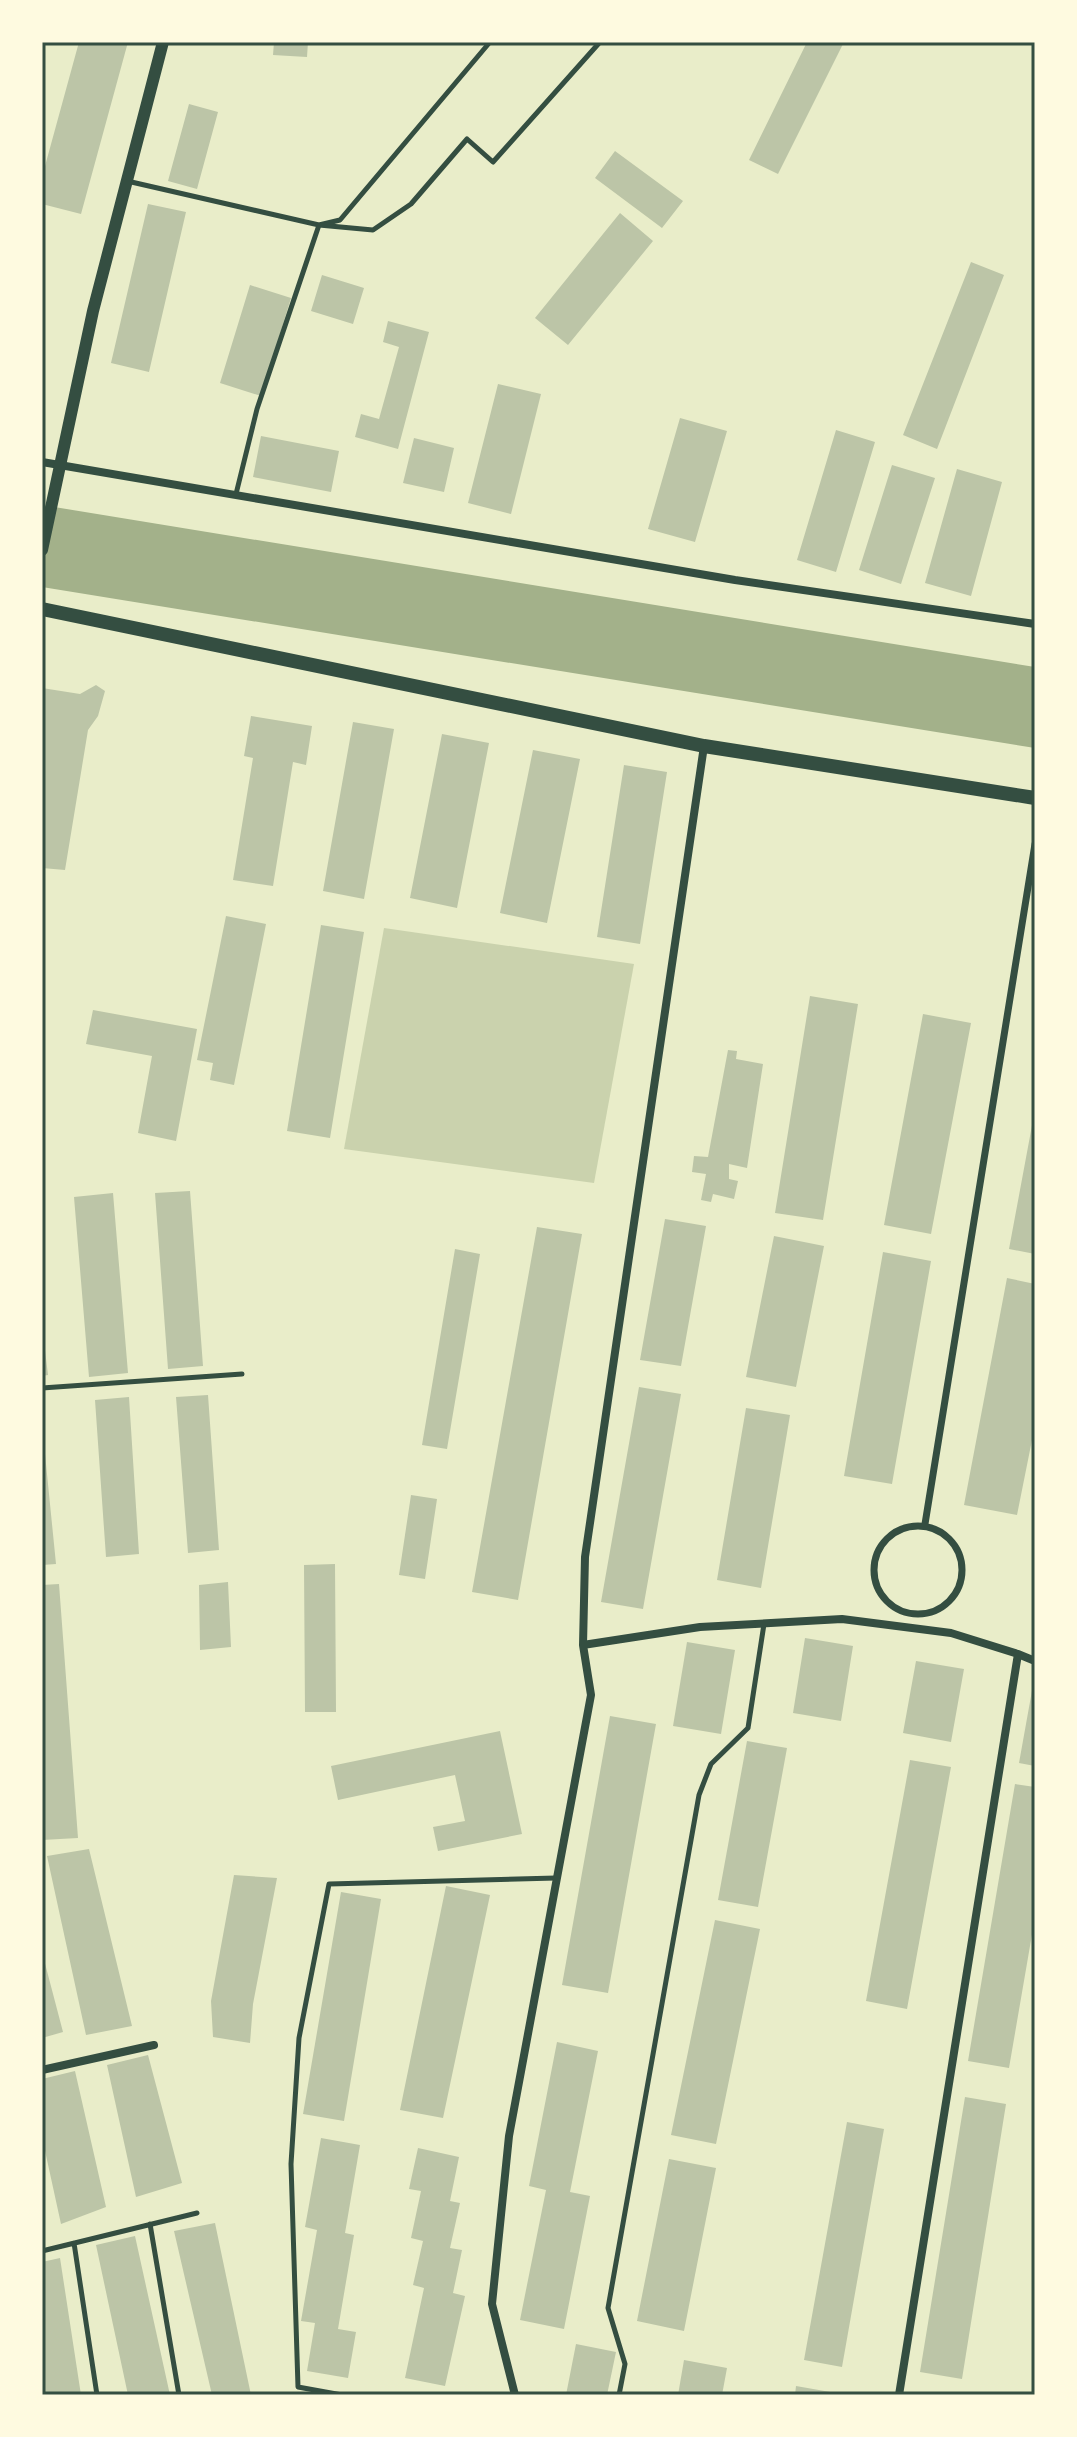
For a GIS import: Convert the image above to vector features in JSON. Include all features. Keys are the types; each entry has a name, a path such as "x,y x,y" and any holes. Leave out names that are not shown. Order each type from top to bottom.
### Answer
{"main road":[{"path":"42,609 704,746 1035,798"}],"street":[{"path":"42,550 54,482 163,42"},
{"path":"42,462 735,580 1035,624"},
{"path":"515,2395 492,2304 509,2136 591,1695 583,1645 585,1557 704,746"},
{"path":"925,1524 1035,844"},
{"path":"925,1524 956,1544 963,1581 949,1605 932,1615 898,1612 874,1584 878,1547 896,1529 925,1524"},
{"path":"583,1645 700,1627 842,1619 951,1633 1035,1661"},
{"path":"899,2395 1018,1654"},
{"path":"42,2070 154,2045"}],"lane":[{"path":"319,225 340,220 490,42"},
{"path":"127,181 319,225 373,230 411,204 467,139 493,162 600,42"},
{"path":"236,494 257,409 319,225"},
{"path":"42,1388 242,1374"},
{"path":"619,2395 625,2364 608,2308 699,1795 711,1764 748,1728 764,1624"},
{"path":"342,2395 298,2387 291,2180 299,2038 329,1884 557,1877"},
{"path":"42,2251 197,2213"},
{"path":"150,2224 179,2395"},
{"path":"74,2243 97,2395"}],"shaded area":[{"path":"42,505 1035,667 1035,748 42,587"},
{"path":"384,928 634,964 594,1183 344,1149"}],"building":[{"path":"79,42 128,42 81,214 42,204 42,177"},
{"path":"274,42 308,42 307,57 273,55"},
{"path":"807,42 844,42 778,174 749,160"},
{"path":"189,104 218,112 197,189 168,181"},
{"path":"615,151 683,201 662,228 595,178"},
{"path":"148,204 186,212 149,372 111,363"},
{"path":"620,213 653,241 568,345 535,318"},
{"path":"971,262 1004,275 937,449 903,435"},
{"path":"322,275 364,288 353,324 311,311"},
{"path":"250,285 291,298 261,396 220,383"},
{"path":"388,321 429,332 398,449 355,437 361,414 379,419 399,347 383,342"},
{"path":"498,384 541,394 511,514 468,503"},
{"path":"680,418 727,431 695,542 648,529"},
{"path":"836,430 875,442 836,572 797,560"},
{"path":"261,436 339,451 331,492 253,477"},
{"path":"414,438 454,448 444,492 403,483"},
{"path":"892,465 935,478 901,584 859,570"},
{"path":"957,469 1002,482 971,596 925,583"},
{"path":"96,685 105,691 98,716 88,730 65,870 42,868 42,688 80,694"},
{"path":"251,716 312,726 306,765 293,762 273,886 233,880 253,758 244,756"},
{"path":"353,722 394,729 364,899 323,891"},
{"path":"442,734 489,743 457,908 410,898"},
{"path":"533,750 580,759 547,923 500,913"},
{"path":"624,765 667,772 640,944 597,937"},
{"path":"226,916 266,924 234,1085 210,1080 213,1063 197,1060"},
{"path":"321,925 364,932 330,1138 287,1131"},
{"path":"810,996 858,1004 823,1220 775,1213"},
{"path":"93,1010 197,1029 176,1141 138,1133 152,1056 86,1044"},
{"path":"923,1014 971,1023 931,1234 884,1225"},
{"path":"728,1050 737,1051 736,1059 763,1064 747,1168 729,1164 729,1179 738,1181 734,1199 713,1194 711,1202 701,1200 706,1174 692,1172 694,1156 708,1157"},
{"path":"1035,1120 1035,1254 1009,1249"},
{"path":"190,1191 203,1366 168,1369 155,1193"},
{"path":"113,1193 128,1373 89,1377 74,1197"},
{"path":"665,1219 706,1226 681,1366 640,1360"},
{"path":"537,1227 582,1234 518,1600 472,1592"},
{"path":"774,1236 824,1246 796,1387 746,1377"},
{"path":"455,1249 480,1254 447,1449 422,1445"},
{"path":"883,1252 931,1261 892,1484 844,1476"},
{"path":"1007,1278 1035,1284 1035,1425 1017,1515 964,1505"},
{"path":"42,1326 48,1375 42,1376"},
{"path":"639,1387 681,1394 643,1609 601,1602"},
{"path":"208,1395 219,1550 188,1553 176,1397"},
{"path":"129,1397 139,1554 106,1557 95,1400"},
{"path":"746,1408 790,1415 761,1588 717,1580"},
{"path":"42,1424 56,1564 42,1565"},
{"path":"411,1495 437,1499 425,1579 399,1575"},
{"path":"335,1564 336,1712 305,1712 304,1565"},
{"path":"228,1582 231,1647 200,1650 199,1585"},
{"path":"59,1584 78,1838 42,1840 42,1585"},
{"path":"805,1638 853,1646 841,1721 793,1713"},
{"path":"687,1642 735,1650 721,1734 673,1726"},
{"path":"916,1661 964,1669 951,1742 903,1733"},
{"path":"1035,1685 1035,1766 1019,1763"},
{"path":"610,1716 656,1724 608,1993 562,1985"},
{"path":"500,1731 522,1834 438,1851 433,1827 465,1821 455,1775 338,1800 331,1766"},
{"path":"747,1741 787,1748 758,1907 718,1900"},
{"path":"910,1760 951,1767 907,2009 866,2001"},
{"path":"1015,1784 1035,1787 1035,1917 1009,2068 968,2061"},
{"path":"89,1849 132,2026 86,2035 47,1856"},
{"path":"234,1875 277,1878 253,2004 250,2043 213,2037 211,2001"},
{"path":"446,1886 490,1895 443,2118 400,2110"},
{"path":"341,1892 381,1899 344,2121 303,2114"},
{"path":"715,1920 760,1929 716,2144 671,2135"},
{"path":"42,1952 63,2032 42,2038"},
{"path":"557,2042 598,2051 570,2192 590,2196 564,2329 520,2320 546,2190 529,2186"},
{"path":"148,2055 182,2183 136,2197 107,2065"},
{"path":"75,2071 106,2207 61,2224 42,2137 42,2079"},
{"path":"965,2097 1006,2104 962,2379 920,2372"},
{"path":"847,2122 884,2129 842,2367 804,2360"},
{"path":"321,2138 360,2145 345,2233 354,2235 338,2329 356,2332 348,2378 307,2371 315,2323 301,2321 317,2230 305,2227"},
{"path":"418,2148 459,2157 450,2201 460,2203 450,2248 462,2250 453,2293 465,2296 445,2386 405,2378 424,2288 413,2285 423,2241 411,2238 421,2191 409,2189"},
{"path":"669,2159 716,2168 684,2331 637,2321"},
{"path":"215,2223 251,2395 212,2395 174,2231"},
{"path":"135,2236 170,2395 128,2395 96,2245"},
{"path":"60,2258 81,2395 43,2395 42,2262"},
{"path":"576,2344 616,2352 607,2395 566,2395"},
{"path":"684,2360 727,2368 722,2395 678,2395"},
{"path":"796,2386 836,2393 795,2395"}]}
